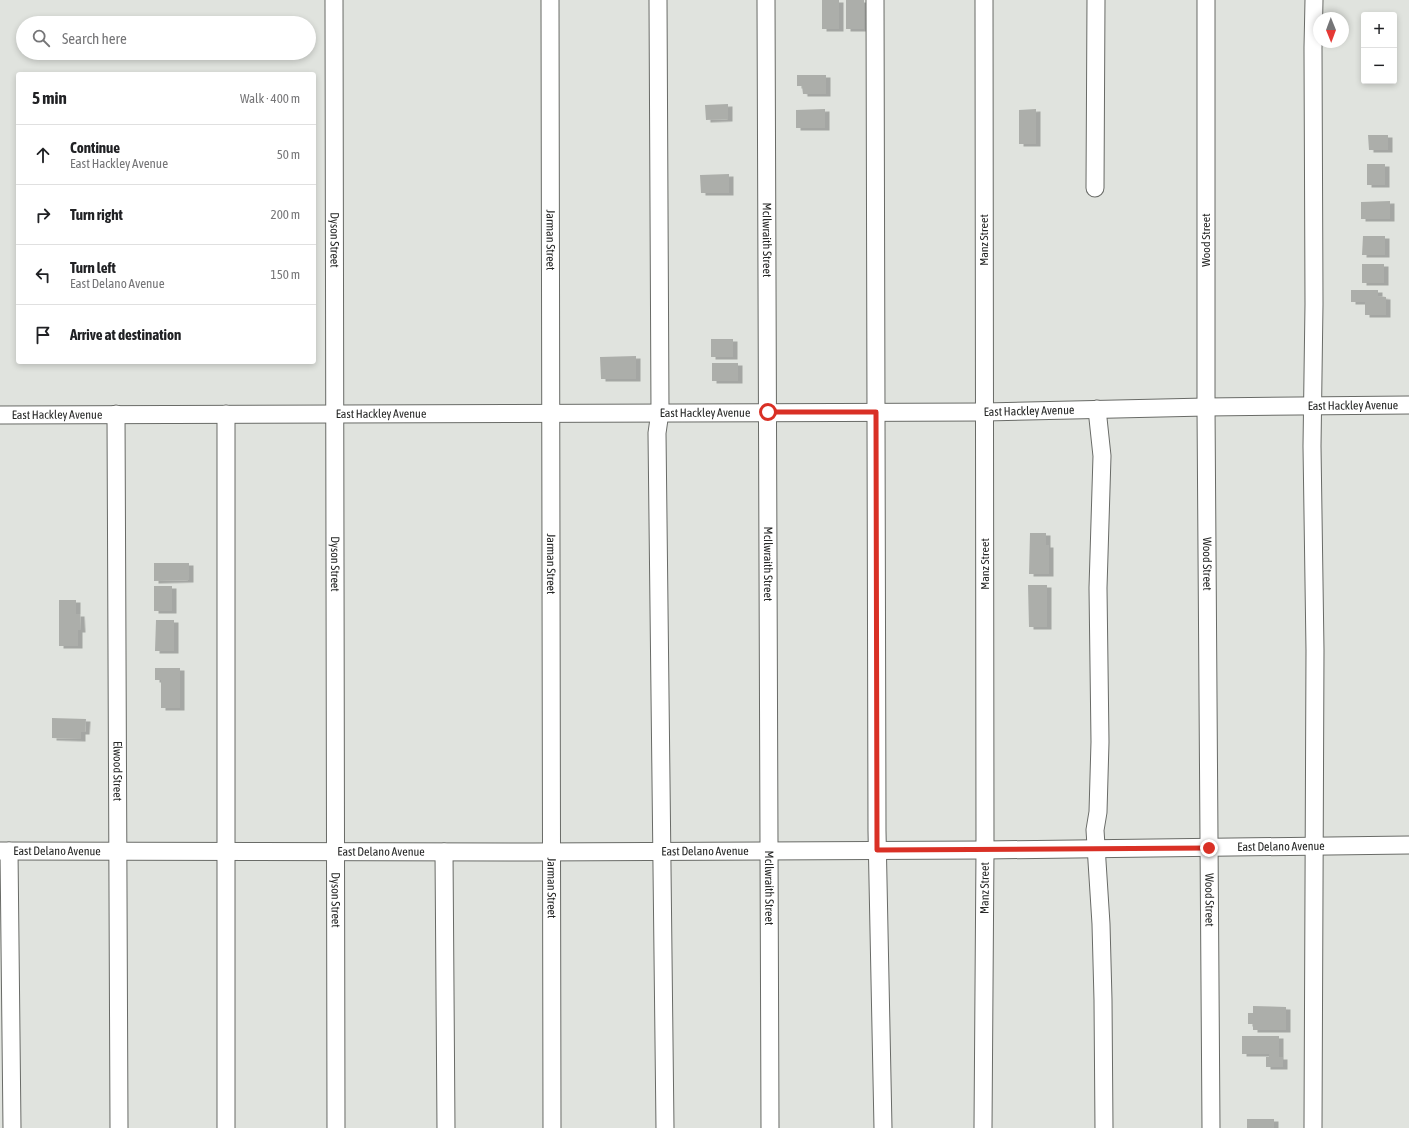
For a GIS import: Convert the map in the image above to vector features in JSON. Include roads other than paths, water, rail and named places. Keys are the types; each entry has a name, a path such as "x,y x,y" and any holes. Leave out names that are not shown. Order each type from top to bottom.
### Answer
{"street":[{"name":"Dyson Street","path":"334,0 336,1128"},
{"name":"Jarman Street","path":"550,0 552,1128"},
{"path":"658,0 660,412 657,433 665,1128"},
{"name":"McIlwraith Street","path":"766,0 770,1128"},
{"path":"875,0 877,850 883,1128"},
{"name":"Manz Street","path":"983,1128 985,850 984,0"},
{"path":"1095,188 1096,0"},
{"name":"Wood Street","path":"1206,0 1206,407 1211,1128"},
{"path":"1313,1128 1315,650 1312,446 1312,48 1314,0"},
{"name":"East Hackley Avenue","path":"0,415 985,412 1206,407 1409,405"},
{"path":"1097,409 1102,456 1098,588 1100,742 1098,812 1095,830 1103,985 1104,1128"},
{"name":"Elwood Street","path":"116,414 119,1128"},
{"path":"226,414 226,1128"},
{"name":"East Delano Avenue","path":"5,851 551,852 985,850 1409,845"},
{"path":"5,851 12,1128"},
{"path":"444,852 446,1128"}]}
